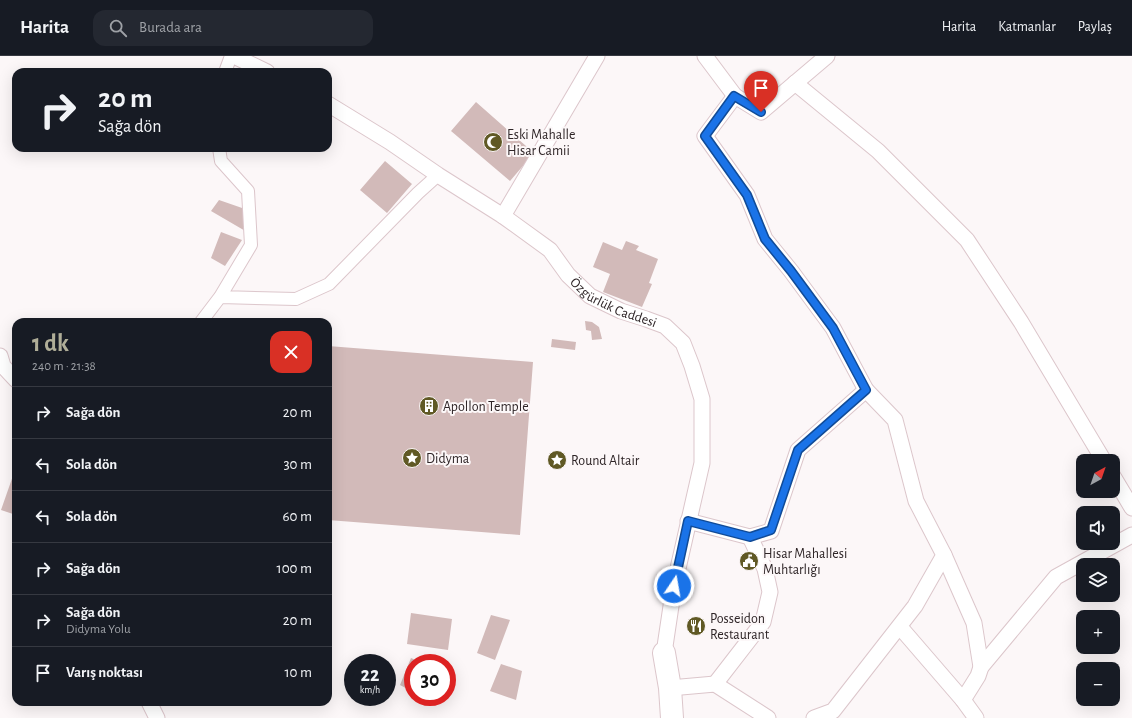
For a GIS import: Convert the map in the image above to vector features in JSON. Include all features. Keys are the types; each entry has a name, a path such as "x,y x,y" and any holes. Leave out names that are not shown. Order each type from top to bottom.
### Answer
{"main road":[{"path":"664,653 670,688 672,718"}],"street":[{"path":"226,68 231,56"},
{"path":"234,56 259,68"},
{"path":"503,216 597,56"},
{"path":"705,56 734,96 761,112 827,56"},
{"path":"795,83 878,151 966,240 1021,322 1100,454"},
{"path":"734,96 705,136 747,195 765,239 791,271 833,328 866,390 896,420 916,501 944,555 974,623 982,667"},
{"name":"Özgürlük Caddesi","path":"332,106 390,142 438,175 503,216 550,250 568,275 590,296 621,311 646,318 665,326 683,343 702,399 702,463 674,586 664,653"},
{"path":"204,318 220,297 251,245 248,191 221,161 220,152"},
{"path":"220,297 296,300 329,284 418,193 438,175"},
{"path":"0,356 3,366 12,376"},
{"path":"688,521 750,537 771,530 798,450 866,390"},
{"path":"1120,488 1132,508"},
{"path":"963,700 982,667 1056,577 1132,535"},
{"path":"715,684 763,622 765,615 770,592 765,569 750,537"},
{"path":"814,718 837,714 915,606 944,555"},
{"path":"900,626 963,700 976,718"},
{"path":"670,688 715,684 768,718"},
{"path":"151,706 157,718"}],"building":[{"name":"Eski Mahalle Hisar Camii","path":"476,102 534,153 510,181 451,131"},
{"path":"385,161 412,184 387,213 360,190"},
{"path":"219,200 245,209 247,232 211,211"},
{"path":"221,232 242,240 225,266 211,258"},
{"path":"626,241 639,246 636,250 658,259 649,283 652,284 642,307 603,292 610,274 593,267 603,242 622,250"},
{"path":"585,321 592,322 599,327 602,339 592,340 591,331 586,330"},
{"path":"552,339 576,342 575,350 551,347"},
{"name":"Apollon Temple","path":"332,346 533,362 520,535 332,520"},
{"path":"12,479 12,514 1,510"},
{"path":"411,613 452,619 448,650 407,644"},
{"path":"491,615 510,620 495,660 477,653"},
{"path":"501,664 522,671 516,700 490,691"},
{"path":"404,675 404,687 400,685"}],"place":[{"name":"Eski Mahalle Hisar Camii","path":"493,142"},
{"name":"Apollon Temple","path":"429,406"},
{"name":"Didyma","path":"412,458"},
{"name":"Round Altair","path":"557,460"},
{"name":"Hisar Mahallesi Muhtarlığı","path":"749,561"},
{"name":"Posseidon Restaurant","path":"696,626"}],"route":[{"path":"674,586 688,521 750,537 771,530 798,450 866,390 833,328 791,271 765,239 747,195 705,136 734,96 761,112"}]}
